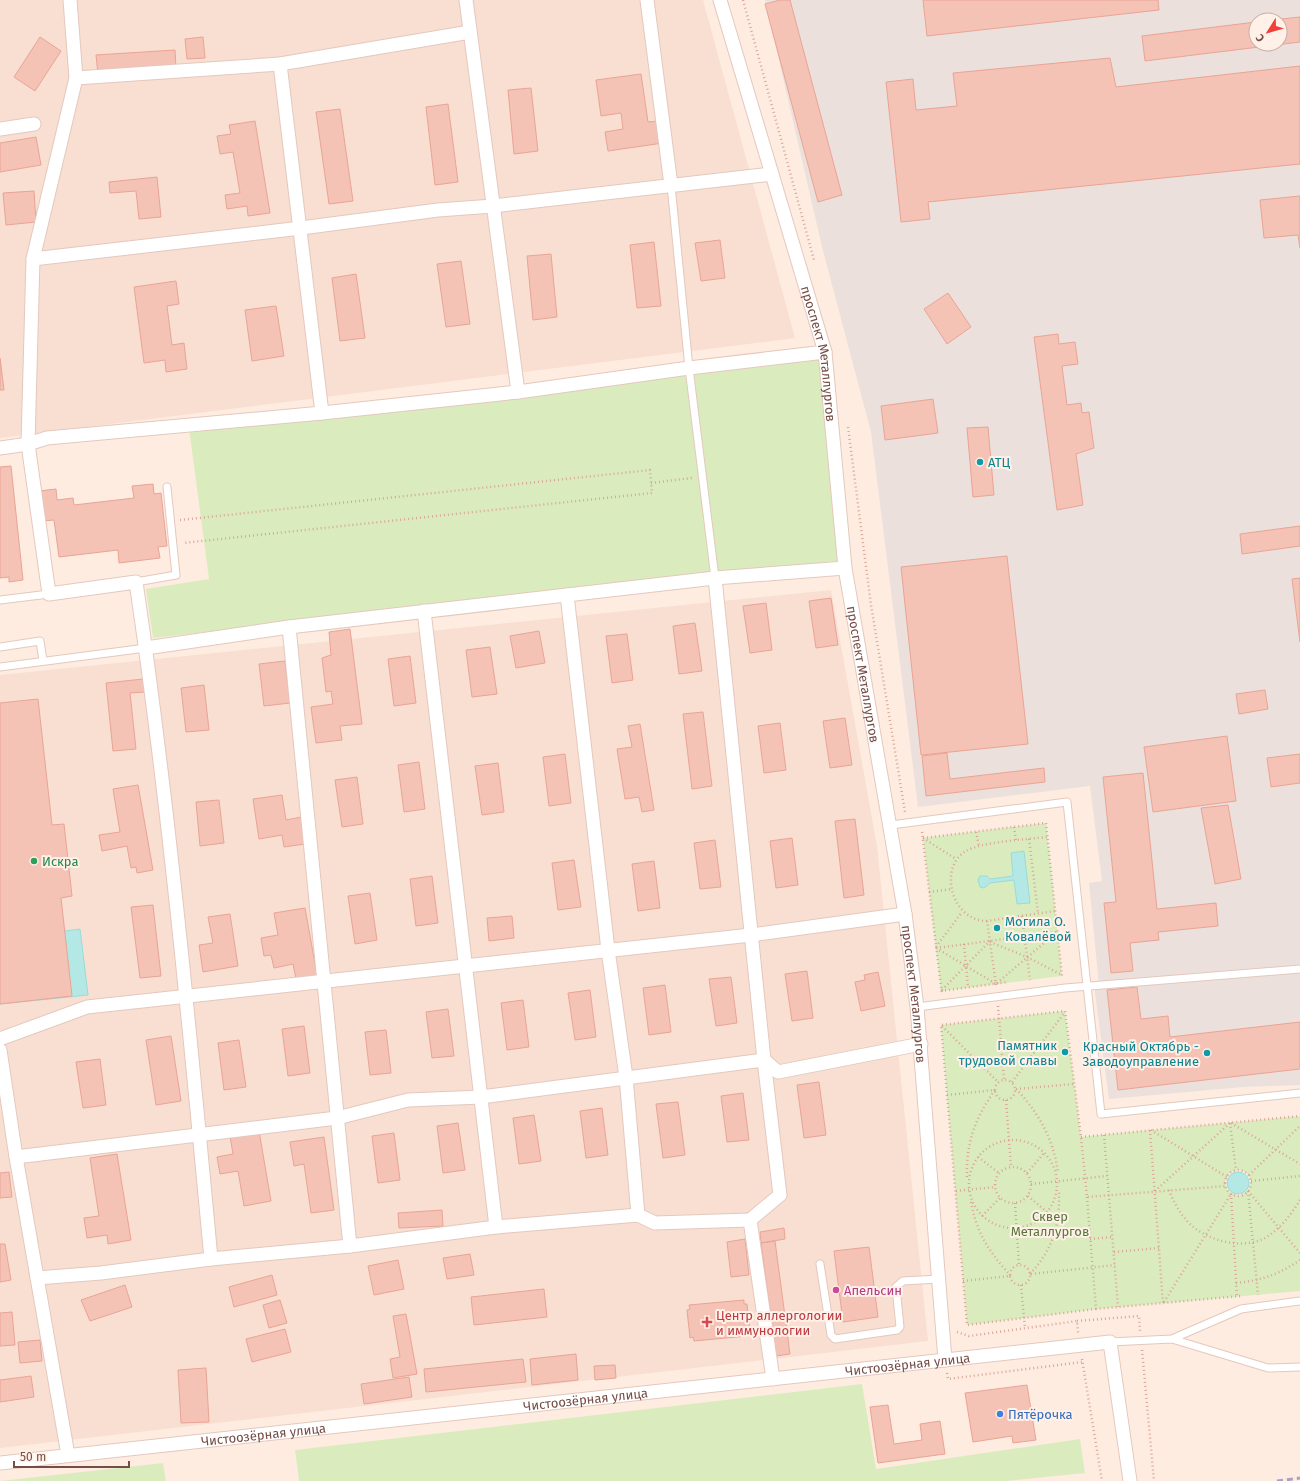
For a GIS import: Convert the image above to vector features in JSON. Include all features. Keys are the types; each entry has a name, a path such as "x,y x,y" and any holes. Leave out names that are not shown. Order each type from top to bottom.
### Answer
{"street":[{"path":"70,0 76,78 33,258 28,444 48,594 136,582 146,648 187,996 211,1259"},
{"path":"466,0 518,392"},
{"path":"647,0 671,185"},
{"name":"проспект Металлургов","path":"720,0 825,352 844,568 906,914 921,1044 945,1360"},
{"path":"76,78 280,64 470,32"},
{"path":"280,64 301,228 322,413"},
{"path":"0,128 34,124"},
{"path":"33,258 301,228 438,210 493,206 772,174"},
{"path":"0,448 28,444 47,438 322,413 518,392 689,368 825,352"},
{"path":"146,648 289,627 424,611 715,578 844,568"},
{"path":"37,1278 102,1273 211,1259 350,1246 496,1227 638,1215 655,1223 750,1220 780,1195 764,1060 715,578"},
{"path":"567,595 608,950 626,1077 638,1215"},
{"path":"424,611 496,1227"},
{"path":"289,627 350,1246"},
{"path":"0,1039 88,1007 324,980 751,935 906,914"},
{"path":"16,1157 338,1118 408,1100 482,1097 764,1060 778,1072 921,1044"},
{"path":"0,1050 16,1157 68,1455"},
{"path":"750,1220 773,1379"},
{"path":"1110,1342 1130,1481"},
{"name":"Чистоозёрная улица","path":"0,1462 1110,1342"}],"lane":[{"path":"671,185 689,368 715,578"},
{"path":"136,582 176,575 167,487"},
{"path":"0,600 48,594"},
{"path":"0,647 40,641 43,661"},
{"path":"0,667 146,648"},
{"path":"891,825 1067,802 1102,1114 1300,1093"},
{"path":"917,1007 1087,986 1300,969"},
{"path":"820,1264 831,1336 835,1339 897,1330 900,1327 896,1287 903,1281 939,1279"},
{"name":"Чистоозёрная улица","path":"1172,1339 1241,1309 1300,1302"},
{"name":"Чистоозёрная улица","path":"1110,1342 1172,1339 1268,1368 1300,1367"}],"path":[{"path":"170,521 650,470 652,493 173,544"},
{"path":"651,483 702,476"},
{"path":"956,860 923,838 1046,823 1062,976"},
{"path":"1014,827 1016,841"},
{"path":"976,832 979,846"},
{"path":"1047,837 979,846 965,852 956,860 952,873 952,889 955,901 962,912 971,918 987,921 1055,911"},
{"path":"1029,839 1038,913"},
{"path":"929,892 952,889"},
{"path":"936,948 962,912"},
{"path":"1022,916 1030,980"},
{"path":"987,921 996,984"},
{"path":"936,948 1057,932"},
{"path":"996,984 1057,932"},
{"path":"990,942 1027,957 1062,976"},
{"path":"990,942 941,991 1010,982"},
{"path":"964,944 968,987"},
{"path":"936,948 996,984"},
{"path":"1056,977 1062,976"},
{"path":"1023,981 1036,979"},
{"path":"942,1025 1065,1011"},
{"path":"1012,1082 1065,1011"},
{"path":"1065,1011 1081,1137 1096,1309"},
{"path":"999,1019 1004,1079"},
{"path":"942,1025 998,1082"},
{"path":"942,1025 967,1325 1096,1309 1244,1296"},
{"path":"1004,1079 1012,1082 1030,1105 1046,1131 1056,1156 1059,1202 1056,1227 1043,1260 1030,1274 1029,1280 1021,1285 1015,1283 1011,1276 994,1258 981,1238 973,1214 968,1189 967,1164 972,1136 981,1110 995,1090 998,1082 1004,1079"},
{"path":"1016,1089 1074,1084"},
{"path":"995,1090 999,1098 1006,1100 1014,1096 1016,1089"},
{"path":"947,1094 995,1090"},
{"path":"1006,1100 1012,1167"},
{"path":"1081,1137 1300,1116"},
{"path":"1230,1123 1300,1164"},
{"path":"1155,1191 1230,1123"},
{"path":"1230,1123 1236,1170"},
{"path":"1249,1175 1300,1126"},
{"path":"1150,1130 1227,1177"},
{"path":"1150,1130 1163,1303"},
{"path":"1104,1135 1118,1307"},
{"path":"1009,1140 1023,1140 1036,1145 1044,1153 1054,1167 1058,1181 1056,1197 1047,1212 1038,1221 1025,1227 1017,1228 994,1225 982,1216 972,1204 968,1189 972,1164 978,1157 995,1144 1009,1140"},
{"path":"1027,1173 1044,1153"},
{"path":"978,1157 999,1173"},
{"path":"1012,1167 1027,1173 1031,1184 1028,1196 1015,1203 1005,1202 1000,1198 995,1187 999,1173 1006,1168 1012,1167"},
{"path":"1237,1297 1231,1194 1226,1186 1227,1177 1236,1170 1243,1170 1249,1175 1251,1181 1248,1191 1258,1295"},
{"path":"1031,1184 1107,1176"},
{"path":"1251,1181 1300,1176"},
{"path":"1087,1197 1226,1186"},
{"path":"956,1191 995,1187"},
{"path":"1168,1190 1177,1209 1190,1224 1206,1236 1221,1241 1244,1243 1264,1238 1279,1227 1289,1217 1300,1200"},
{"path":"1231,1194 1239,1196 1248,1191"},
{"path":"1248,1191 1300,1253"},
{"path":"1163,1303 1231,1194"},
{"path":"1028,1196 1047,1212"},
{"path":"982,1216 1000,1198"},
{"path":"1015,1203 1019,1265"},
{"path":"1090,1239 1112,1237"},
{"path":"1114,1252 1159,1248"},
{"path":"1236,1283 1257,1281 1286,1270 1300,1260"},
{"path":"1019,1265 1027,1268 1030,1274"},
{"path":"1011,1276 1012,1269 1019,1265"},
{"path":"1030,1274 1115,1265"},
{"path":"964,1281 1011,1276"},
{"path":"1021,1285 1025,1328"},
{"path":"1251,1295 1265,1294"},
{"path":"942,1329 969,1336 1077,1321 1139,1316 1150,1453 1154,1481"},
{"path":"1077,1321 1079,1345 1100,1461 1102,1481"},
{"path":"945,1360 948,1379 1082,1362"}],"shaded area":[{"path":"0,0 703,0 795,338 0,438"},
{"path":"765,0 1300,0 1300,1085 1243,1087 1109,1099 1094,986 1099,986 1089,883 1102,881 1090,786 918,807 871,432 822,247"},
{"path":"831,590 877,846 928,1341 0,1448 0,675"}],"green space":[{"path":"821,351 844,560 153,638 146,589 209,579 189,428"},
{"path":"1046,823 1062,976 941,991 923,838","holes":["987,876 989,879 1013,876 1030,903 1014,880 990,883"]},
{"name":"Сквер Металлургов","path":"1065,1011 1081,1137 1300,1116 1300,1291 1096,1309 967,1325 941,1025","holes":["1237,1170 1246,1173 1251,1181 1248,1191 1239,1196 1228,1191 1225,1182 1229,1174"]},
{"path":"862,1384 876,1469 1080,1439 1085,1473 1007,1481 299,1481 295,1450"},
{"path":"163,1463 166,1481 0,1481"}],"water":[{"path":"1024,851 1030,903 1017,904 1014,880 990,883 984,888 980,887 978,880 980,876 987,876 990,879 1013,876 1011,853"},
{"path":"80,929 88,995 0,1004 0,940"},
{"path":"1238,1172 1246,1175 1249,1183 1246,1191 1238,1194 1230,1191 1227,1183 1230,1175"}],"building":[{"path":"780,0 790,0 842,195 818,202 765,4"},
{"path":"923,0 1158,0 1159,10 927,36"},
{"path":"1300,17 1300,42 1288,43 1288,18"},
{"path":"1248,23 1248,48 1145,61 1142,36"},
{"path":"40,37 61,51 35,91 14,77"},
{"path":"203,37 205,58 187,59 185,39"},
{"path":"175,50 176,68 98,74 96,55"},
{"path":"1110,58 1116,87 1300,66 1300,164 928,202 930,219 901,222 886,82 913,79 916,110 957,106 953,73"},
{"path":"641,74 648,122 659,121 663,143 608,151 605,132 623,129 621,113 601,116 596,80"},
{"path":"531,88 538,151 514,154 508,90"},
{"path":"448,104 458,182 435,185 426,107"},
{"path":"340,109 353,201 329,204 316,112"},
{"path":"255,121 270,213 248,216 247,206 227,209 225,195 240,193 233,152 220,154 217,136 231,134 229,125"},
{"path":"36,137 41,165 0,172 0,143"},
{"path":"157,177 161,217 139,219 136,191 110,193 109,182"},
{"path":"34,191 36,222 6,225 3,193"},
{"path":"1300,196 1300,248 1298,235 1264,238 1260,200"},
{"path":"720,240 725,278 701,281 695,243"},
{"path":"654,242 661,306 637,308 630,245"},
{"path":"551,254 557,317 533,320 527,256"},
{"path":"461,261 470,324 446,327 437,264"},
{"path":"356,274 365,338 340,341 332,278"},
{"path":"176,281 179,304 167,306 172,345 184,343 187,369 166,372 165,360 144,363 134,287"},
{"path":"948,293 971,327 947,344 924,309"},
{"path":"276,306 284,356 252,361 245,310"},
{"path":"1058,334 1059,344 1075,342 1078,364 1062,366 1067,405 1081,403 1082,413 1089,412 1094,448 1076,454 1083,505 1057,510 1034,337"},
{"path":"0,358 4,390 0,390"},
{"path":"933,399 938,433 885,440 881,406"},
{"name":"АТЦ","path":"988,427 994,495 973,497 967,428"},
{"path":"11,466 23,580 9,582 9,577 0,578 0,467"},
{"path":"153,484 154,494 161,493 167,546 158,547 160,558 119,563 118,550 59,557 54,520 42,521 39,491 56,489 57,500 73,498 74,505 134,498 132,486"},
{"path":"1300,526 1300,546 1242,554 1240,534"},
{"path":"1007,556 1028,744 921,755 901,567"},
{"path":"1300,578 1300,642 1292,579"},
{"path":"831,598 838,645 816,648 809,601"},
{"path":"766,603 772,650 750,653 743,606"},
{"path":"695,623 702,671 679,674 673,626"},
{"path":"350,629 362,724 340,726 342,740 316,743 311,707 333,704 331,691 326,692 322,658 331,655 329,632"},
{"path":"539,631 545,663 516,668 510,636"},
{"path":"627,634 633,680 612,683 606,636"},
{"path":"490,647 497,694 472,697 466,650"},
{"path":"410,656 416,703 394,706 388,659"},
{"path":"285,661 290,703 264,706 259,664"},
{"path":"143,679 145,692 130,693 136,749 113,751 106,683"},
{"path":"204,685 209,730 186,732 181,688"},
{"path":"1265,690 1268,709 1239,714 1236,694"},
{"name":"Искра","path":"38,699 52,825 64,824 72,896 61,898 72,996 0,1004 0,703"},
{"path":"703,712 712,786 692,789 683,714"},
{"path":"845,718 852,765 830,768 823,721"},
{"path":"780,723 786,770 764,773 758,726"},
{"path":"640,724 654,810 642,812 639,797 625,799 617,749 632,747 628,726"},
{"path":"1227,736 1236,801 1153,812 1144,747"},
{"path":"947,753 950,779 1044,768 1045,782 926,796 922,756"},
{"path":"565,754 571,803 549,806 543,757"},
{"path":"1300,754 1300,783 1271,787 1267,758"},
{"path":"419,762 425,809 404,812 398,765"},
{"path":"498,763 504,812 482,815 475,766"},
{"path":"1143,773 1157,909 1216,903 1218,926 1158,932 1159,940 1130,943 1133,971 1111,973 1104,903 1116,902 1103,777"},
{"path":"357,777 363,824 342,827 335,780"},
{"path":"138,785 153,870 137,873 136,867 131,868 127,846 102,851 99,835 120,832 113,789"},
{"path":"282,795 286,820 301,817 305,844 284,847 282,835 259,839 253,799"},
{"path":"219,800 224,843 200,846 196,802"},
{"path":"1228,805 1241,879 1215,884 1201,808"},
{"path":"855,819 864,895 844,898 835,821"},
{"path":"792,838 798,885 776,888 770,841"},
{"path":"715,840 721,887 700,889 694,843"},
{"path":"574,860 581,907 558,910 552,863"},
{"path":"654,861 660,908 638,911 632,864"},
{"path":"432,876 438,923 416,926 410,879"},
{"path":"370,893 377,940 355,944 348,896"},
{"path":"153,905 161,976 140,978 131,907"},
{"path":"305,908 317,975 296,979 293,964 274,968 271,955 264,956 261,938 278,935 274,913"},
{"path":"230,914 238,966 203,972 199,945 213,943 208,917"},
{"path":"512,916 514,938 489,941 487,918"},
{"path":"807,971 813,1018 792,1021 785,974"},
{"path":"878,972 885,1006 861,1011 855,982 865,980 864,975"},
{"path":"731,977 737,1023 716,1026 709,979"},
{"path":"665,985 671,1032 649,1035 643,988"},
{"name":"Красный Октябрь - Заводоуправление","path":"1137,987 1141,1019 1168,1016 1170,1037 1300,1022 1300,1069 1118,1090 1107,990"},
{"path":"590,990 596,1037 575,1040 568,993"},
{"path":"523,1000 529,1047 507,1050 501,1003"},
{"path":"448,1009 454,1056 432,1058 426,1012"},
{"path":"304,1026 310,1073 288,1076 282,1029"},
{"path":"386,1030 391,1073 370,1075 365,1032"},
{"path":"171,1036 181,1101 156,1105 146,1040"},
{"path":"239,1040 246,1087 224,1090 218,1043"},
{"path":"100,1059 106,1105 83,1108 76,1062"},
{"path":"819,1082 826,1135 804,1138 797,1085"},
{"path":"743,1093 749,1140 727,1142 721,1096"},
{"path":"678,1102 685,1155 663,1158 656,1104"},
{"path":"602,1108 608,1155 586,1158 580,1111"},
{"path":"534,1115 541,1161 519,1164 513,1118"},
{"path":"458,1123 465,1170 443,1173 437,1126"},
{"path":"259,1131 271,1201 244,1206 238,1171 220,1174 217,1157 233,1154 230,1136"},
{"path":"394,1133 400,1180 378,1183 372,1136"},
{"path":"324,1137 334,1210 311,1213 304,1164 294,1166 290,1142"},
{"path":"117,1154 131,1240 108,1244 107,1235 87,1238 84,1218 99,1216 90,1158"},
{"path":"9,1172 12,1197 0,1198 0,1173"},
{"path":"442,1210 443,1226 399,1228 398,1213"},
{"path":"784,1228 785,1239 761,1243 760,1232"},
{"path":"745,1239 749,1275 731,1277 727,1242"},
{"path":"775,1241 790,1354 776,1356 761,1243"},
{"path":"0,1244 5,1244 11,1280 0,1282"},
{"path":"869,1247 878,1317 843,1322 834,1251"},
{"path":"470,1254 474,1275 447,1279 443,1258"},
{"path":"398,1260 404,1289 374,1295 368,1266"},
{"path":"272,1275 277,1295 234,1307 229,1287"},
{"path":"125,1285 132,1307 90,1321 81,1300"},
{"path":"544,1289 547,1317 474,1325 471,1297"},
{"path":"280,1300 287,1323 269,1328 263,1305"},
{"path":"744,1300 744,1304 747,1304 750,1332 747,1332 747,1336 694,1341 693,1337 690,1338 687,1310 690,1309 689,1305"},
{"path":"12,1312 15,1345 0,1346 0,1313"},
{"path":"406,1314 417,1374 393,1378 390,1359 400,1357 393,1316"},
{"path":"285,1329 291,1352 252,1362 246,1339"},
{"path":"40,1340 42,1361 20,1363 18,1342"},
{"path":"576,1354 578,1380 532,1385 530,1359"},
{"path":"523,1359 526,1382 426,1392 424,1369"},
{"path":"615,1365 616,1378 595,1380 594,1366"},
{"path":"206,1368 209,1422 181,1423 178,1370"},
{"path":"31,1376 34,1397 0,1402 0,1380"},
{"path":"409,1377 412,1397 364,1404 361,1384"},
{"name":"Пятёрочка","path":"1027,1385 1036,1440 1013,1443 1012,1436 973,1442 965,1393"},
{"path":"888,1405 894,1444 922,1440 920,1424 940,1421 945,1454 878,1463 870,1407"}],"railway":[{"path":"1277,1481 1300,1478"}],"place":[{"name":"АТЦ","path":"980,462"},
{"name":"Искра","path":"34,861"},
{"name":"Могила О. Ковалёвой","path":"997,928"},
{"name":"Памятник трудовой славы","path":"1065,1052"},
{"name":"Красный Октябрь - Заводоуправление","path":"1207,1053"},
{"name":"Апельсин","path":"836,1290"},
{"name":"Центр аллергологии и иммунологии","path":"707,1322"},
{"name":"Пятёрочка","path":"1000,1414"}]}
